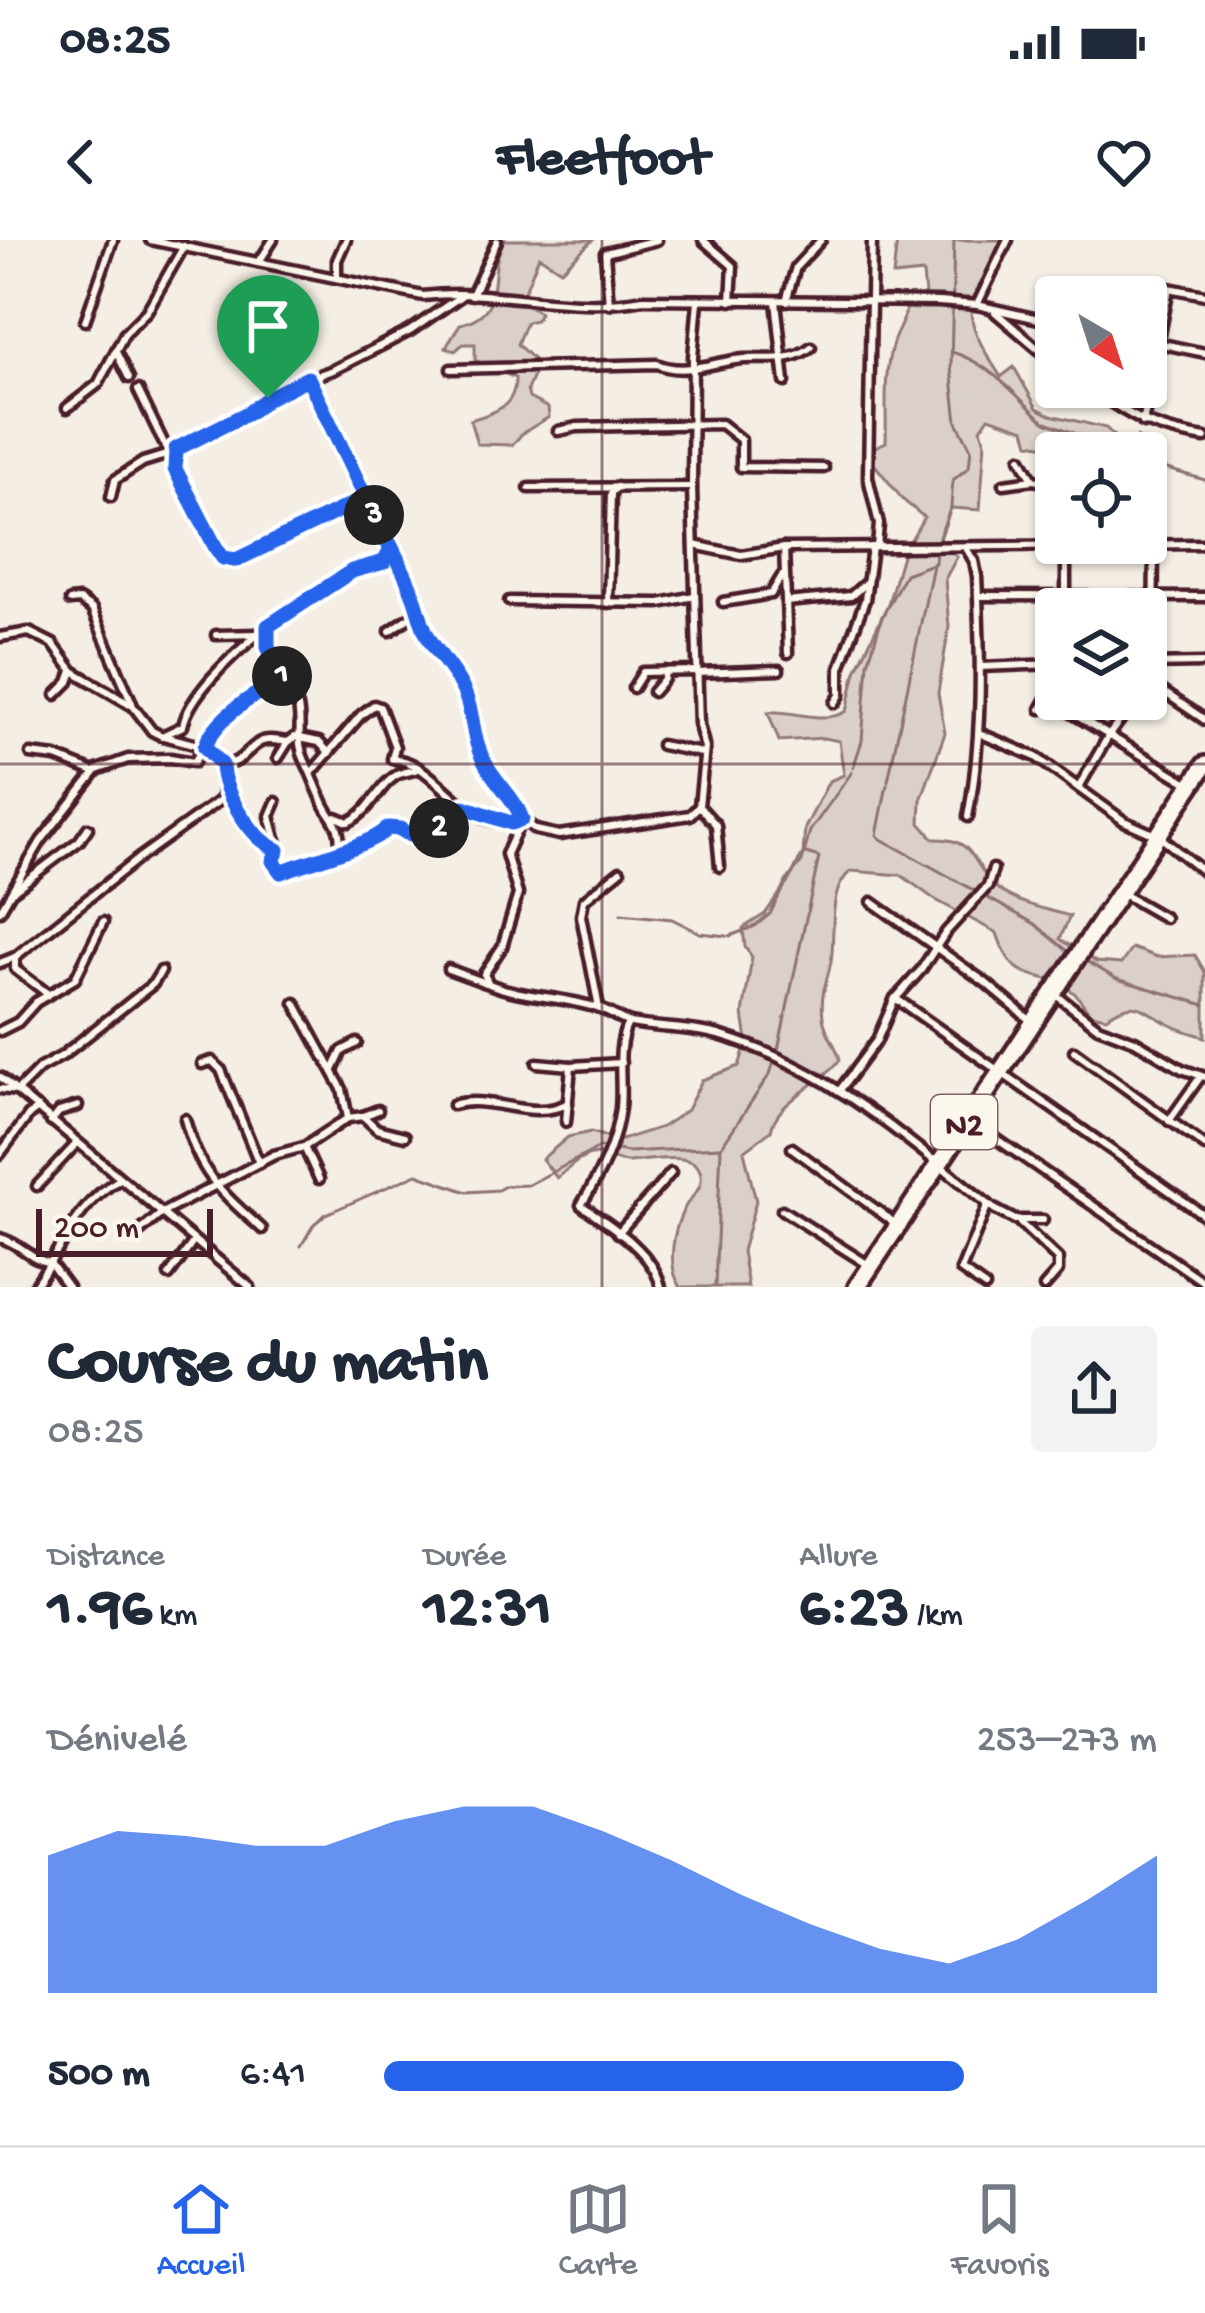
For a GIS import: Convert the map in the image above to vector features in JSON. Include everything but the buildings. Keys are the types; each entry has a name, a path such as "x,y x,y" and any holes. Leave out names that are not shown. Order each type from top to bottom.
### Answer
{"highway":[{"name":"N2","path":"857,1287 998,1070 1200,778"}],"street":[{"path":"85,321 113,240"},
{"path":"150,240 423,296 468,294 609,304 643,299 873,299 977,305 1035,318"},
{"path":"258,264 273,240"},
{"path":"337,278 346,240"},
{"path":"609,304 605,253 657,240"},
{"path":"703,240 733,266 731,301"},
{"path":"786,301 796,267 821,240"},
{"path":"835,703 880,532 868,460 872,240"},
{"path":"977,305 1008,240"},
{"path":"111,497 115,480 143,462 410,331 468,294 497,241"},
{"path":"67,408 98,384 125,333 147,311 184,246"},
{"path":"1167,298 1169,288 1205,296"},
{"path":"308,378 416,600 416,613 468,702 482,759 518,806 522,819 536,830 559,835 691,815 699,806 702,754 692,487 698,301"},
{"path":"776,301 785,382"},
{"path":"993,309 1035,346"},
{"path":"1167,342 1205,353"},
{"path":"451,369 657,364 669,369 693,368 782,359 811,347"},
{"path":"116,352 128,378"},
{"path":"138,391 161,438 175,450 175,469 216,548 229,560 245,557 365,498"},
{"path":"1120,408 1166,432 1205,438"},
{"path":"1143,423 1146,408"},
{"path":"558,431 721,424 741,440 741,467 824,468"},
{"path":"161,438 175,450"},
{"path":"1004,484 1033,480 1021,458"},
{"path":"608,603 611,494 617,487"},
{"path":"529,488 692,487"},
{"path":"1167,543 1205,544"},
{"path":"694,545 741,555 784,548 1035,545"},
{"path":"963,546 974,561 980,667 979,733 968,817"},
{"path":"784,548 788,653"},
{"path":"384,562 391,550"},
{"path":"162,736 183,726 192,704 215,676 276,618 352,571 384,562 398,566"},
{"path":"723,602 771,594 784,573"},
{"path":"786,602 850,596 869,579"},
{"path":"508,602 660,603 694,596"},
{"path":"978,596 1035,597"},
{"path":"1167,597 1205,597"},
{"path":"70,601 79,600 92,609 133,706 152,731 205,747 222,765 223,798"},
{"path":"390,631 416,613"},
{"path":"216,635 263,631"},
{"path":"263,631 283,679 296,693 303,719 303,758 326,807 336,817 348,823 358,818 398,775 421,768"},
{"path":"0,637 29,632 45,640 58,647 73,671 133,706"},
{"path":"1167,664 1205,663"},
{"path":"980,667 1035,665"},
{"path":"633,688 643,672 779,670"},
{"path":"56,695 73,671"},
{"path":"653,692 665,671"},
{"path":"0,910 40,841 94,772 128,759 194,762 223,718 283,679"},
{"path":"1167,696 1205,720"},
{"path":"313,771 374,705 380,707 395,747 392,760 404,759 421,768 464,807 511,823 522,819"},
{"path":"1084,720 1200,778"},
{"path":"1079,787 1120,720"},
{"path":"979,733 1022,749 1124,821 1160,837 1205,873"},
{"path":"278,758 295,737 320,742 329,753"},
{"path":"222,765 240,762 258,743 288,742"},
{"path":"661,745 702,754"},
{"path":"31,754 56,757 94,772"},
{"path":"223,781 249,829 278,850 273,861 281,872 330,857 381,836 388,828 410,835 451,826 464,807"},
{"path":"2,958 15,957 223,798 237,801"},
{"path":"270,842 270,817 276,802"},
{"path":"699,806 716,825 720,867"},
{"path":"336,817 340,850"},
{"path":"489,984 484,974 502,947 518,894 506,854 522,819"},
{"path":"11,892 79,841 88,828"},
{"path":"840,1090 877,1040 896,998 980,894 994,869"},
{"path":"598,1008 580,916 584,900 620,871"},
{"path":"1123,894 1165,918"},
{"path":"872,902 1032,1022"},
{"path":"0,1031 18,1022 48,994 63,989 84,967 104,922"},
{"path":"15,957 15,969"},
{"path":"2,958 48,994"},
{"path":"448,969 515,994 598,1008 628,1023 693,1029 781,1059 840,1090 890,1123 1058,1259 1058,1271 1045,1287"},
{"path":"17,1091 40,1068 153,984 161,971"},
{"path":"35,987 36,1002"},
{"path":"1053,993 1098,1027 1203,1077 1169,1120"},
{"path":"896,998 1205,1216"},
{"path":"295,1003 333,1070 348,1118"},
{"path":"628,1023 622,1034 613,1150 581,1205 658,1271 662,1287"},
{"path":"333,1070 342,1051 357,1043"},
{"path":"1074,1051 1205,1146"},
{"path":"202,1064 212,1061 221,1070 259,1163"},
{"path":"537,1063 621,1063"},
{"path":"566,1122 571,1066"},
{"path":"0,1077 242,1285"},
{"path":"0,1088 17,1091"},
{"path":"452,1105 470,1100 544,1111 568,1102"},
{"path":"51,1122 59,1112 78,1106"},
{"path":"0,1154 28,1114 38,1108"},
{"path":"139,1233 162,1213 259,1163 304,1148 348,1118 378,1110"},
{"path":"363,1115 377,1129 405,1136"},
{"path":"185,1118 193,1150 215,1187 262,1229"},
{"path":"967,1118 1205,1283"},
{"path":"37,1186 77,1143"},
{"path":"304,1148 320,1179"},
{"path":"792,1148 896,1224"},
{"path":"618,1233 670,1174"},
{"path":"34,1287 77,1215 120,1179"},
{"path":"985,1287 961,1270 988,1204"},
{"path":"782,1210 870,1266"},
{"path":"1015,1220 1043,1220"},
{"path":"0,1238 50,1263 68,1287"},
{"path":"170,1274 194,1240"}],"shaded area":[{"path":"504,240 593,240 561,270 539,256 524,293 527,305 540,312 536,320 526,322 517,344 538,364 527,390 529,398 548,408 549,417 512,445 477,444 470,420 508,402 515,378 475,360 475,344 463,344 455,351 446,347 460,324 485,311"},
{"path":"897,240 1002,240 972,304 978,337 989,359 1001,377 1014,367 1035,408 1110,432 1035,432 1035,444 1029,443 1025,429 989,417 981,429 985,442 980,510 951,508 940,539 957,557 945,579 949,627 938,693 945,733 921,800 920,823 934,839 967,849 1005,894 1070,916 1060,939 1096,962 1121,964 1132,948 1157,957 1195,955 1205,972 1205,1037 1176,1028 1138,1007 1125,1007 1106,1017 1091,1014 1072,991 1019,969 997,933 901,875 851,871 835,901 831,961 822,1001 824,1023 840,1060 789,1102 771,1131 744,1151 756,1201 742,1251 748,1287 681,1287 673,1248 681,1216 700,1185 698,1166 680,1159 625,1162 598,1154 581,1159 557,1178 542,1159 568,1137 591,1132 618,1141 662,1127 687,1110 702,1080 739,1066 747,1041 743,1014 752,957 745,947 743,928 765,914 788,882 803,853 805,828 829,781 844,775 839,741 779,741 768,712 819,717 847,711 856,671 888,604 902,555 924,517 903,500 871,460 875,447 886,442 893,343 906,308 917,309 925,295 923,273 893,276"}],"waterway":[{"path":"937,542 951,507 953,480 969,467 971,449 957,422 951,368 954,240"},
{"path":"952,352 991,372 1044,421"},
{"path":"1046,422 1071,432"},
{"path":"1167,469 1205,480"},
{"path":"853,768 862,741 868,663 882,617 905,574 935,563 936,550"},
{"path":"888,781 933,565"},
{"path":"730,936 770,914 802,862 810,831 852,772"},
{"path":"887,785 877,835 881,839 1035,924 1070,953"},
{"path":"715,1287 721,1147 770,1074 778,1050 819,857 806,853"},
{"path":"621,914 672,919 700,933 727,936"},
{"path":"1084,960 1117,979 1205,1005"},
{"path":"301,1246 326,1214 417,1174 467,1192 498,1190 528,1185 600,1147 628,1152 720,1147"}],"route":[{"path":"268,398 176,449 175,469 216,548 229,560 245,557 365,498 380,526 391,550 404,580 416,600 416,613 468,702 482,759 518,806 522,819 511,823 464,807 451,826 410,835 388,828 381,836 330,857 281,872 273,861 278,850 249,829 223,781 222,765 205,747 211,731 257,692 283,679 265,629 352,571 384,562 391,550 337,432 308,378 268,398"}]}
